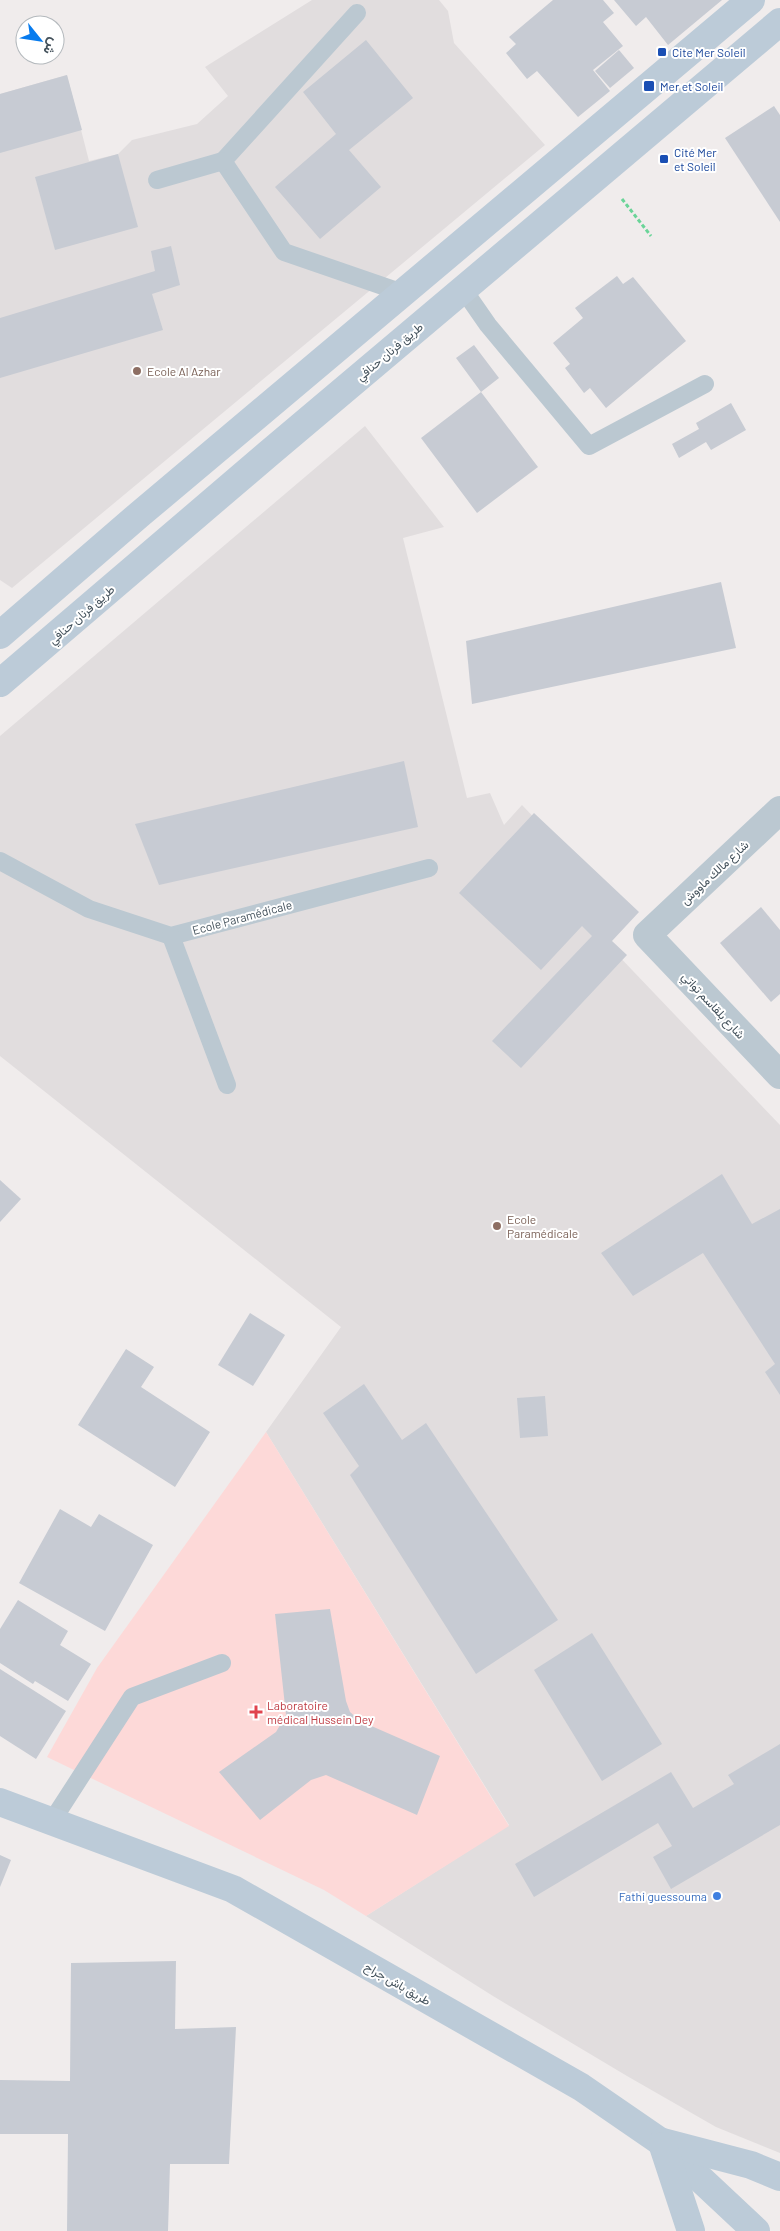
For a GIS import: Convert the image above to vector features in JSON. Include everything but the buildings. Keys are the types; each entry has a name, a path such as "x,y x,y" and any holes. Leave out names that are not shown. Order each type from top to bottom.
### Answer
{"main road":[{"path":"0,635 147,507 751,0"},
{"name":"طريق فرنان حنافي","path":"0,683 780,22"},
{"name":"طريق باش جراح","path":"0,1802 233,1889 582,2087 661,2142 756,2231"},
{"path":"661,2142 751,2165 780,2176"},
{"path":"661,2142 691,2231"}],"street":[{"name":"شارع مالك ماووش","path":"648,935 780,810"},
{"name":"شارع بلقاسم تواتي","path":"648,935 780,1075"}],"lane":[{"path":"157,180 223,161 357,13"},
{"path":"223,161 284,252 403,293"},
{"path":"463,289 488,325 589,446 705,384"},
{"path":"0,860 89,909 171,936 227,1085"},
{"name":"Ecole Paramédicale","path":"171,936 429,868"},
{"path":"52,1821 132,1697 222,1663"}],"path":[{"path":"601,173 651,236"}],"shaded area":[{"name":"Ecole Al Azhar","path":"312,0 439,0 448,11 454,43 545,145 12,588 0,580 0,94 67,75 89,161 118,154 132,140 197,124 228,96 205,67"},
{"name":"Ecole Paramédicale","path":"365,426 444,527 403,538 467,798 490,793 504,825 522,805 615,902 592,928 780,1125 780,2153 716,2127 493,1996 366,1916 509,1825 266,1432 341,1327 0,1056 0,736"},
{"name":"Laboratoire médical Hussein Dey","path":"266,1432 509,1826 366,1916 324,1890 47,1757 97,1668"}],"place":[{"name":"Cite Mer Soleil","path":"662,52"},
{"name":"Mer et Soleil","path":"649,86"},
{"name":"Cité Mer et Soleil","path":"664,159"},
{"name":"Ecole Al Azhar","path":"137,371"},
{"name":"Ecole Paramédicale","path":"497,1226"},
{"name":"Laboratoire médical Hussein Dey","path":"256,1712"},
{"name":"Fathi guessouma","path":"717,1896"}]}
